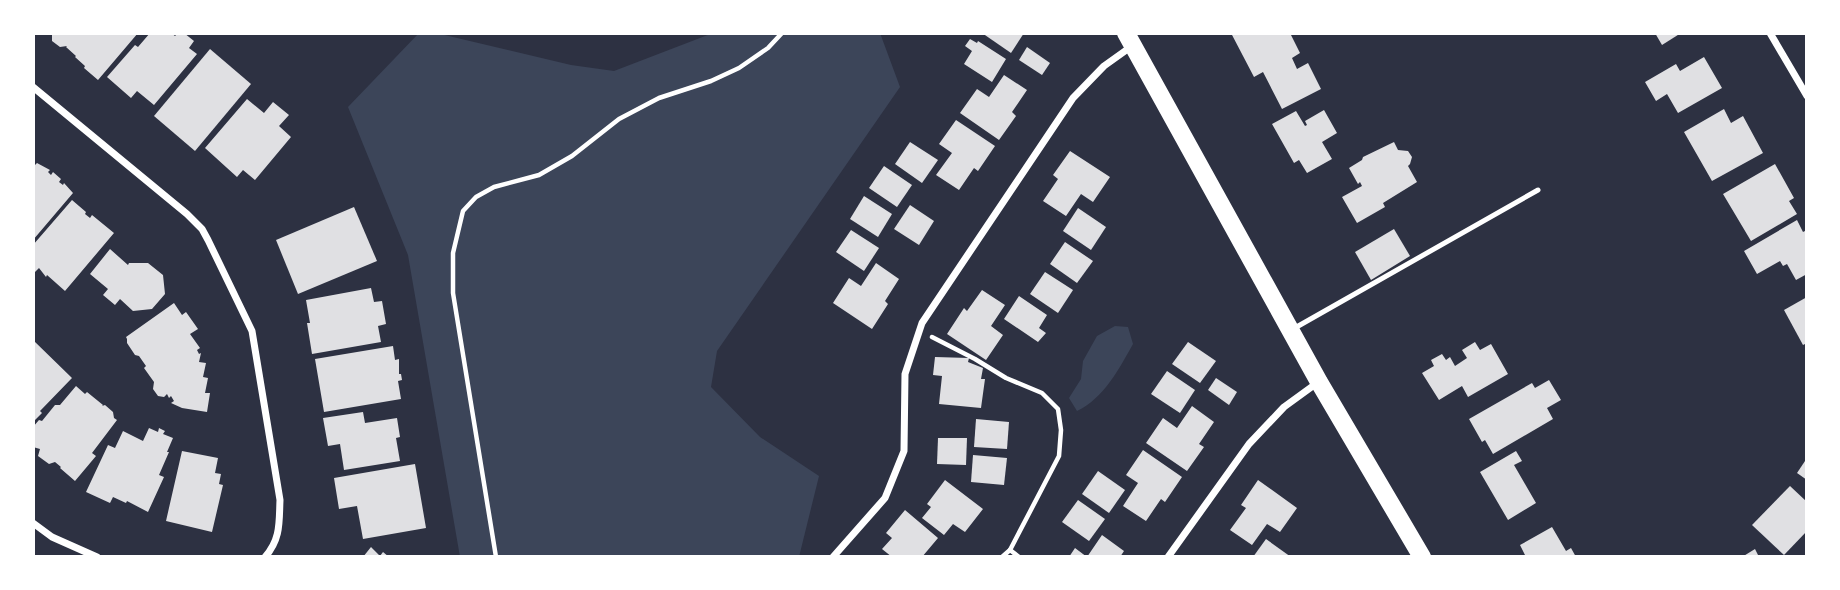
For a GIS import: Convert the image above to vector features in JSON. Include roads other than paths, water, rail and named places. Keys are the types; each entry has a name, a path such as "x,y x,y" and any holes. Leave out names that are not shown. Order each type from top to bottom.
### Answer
{"main road":[{"path":"1129,39 1319,382 1422,557"}],"street":[{"path":"1770,33 1807,96"},
{"path":"833,557 885,498 904,451 905,373 919,330 929,312 1073,98 1129,39"},
{"path":"33,87 187,214 202,229 208,240 252,331 280,500 279,527 273,548 265,557"},
{"path":"1168,557 1249,444 1284,407 1319,382"},
{"path":"33,523 52,537 97,557"}],"lane":[{"path":"1291,331 1538,190"}]}
